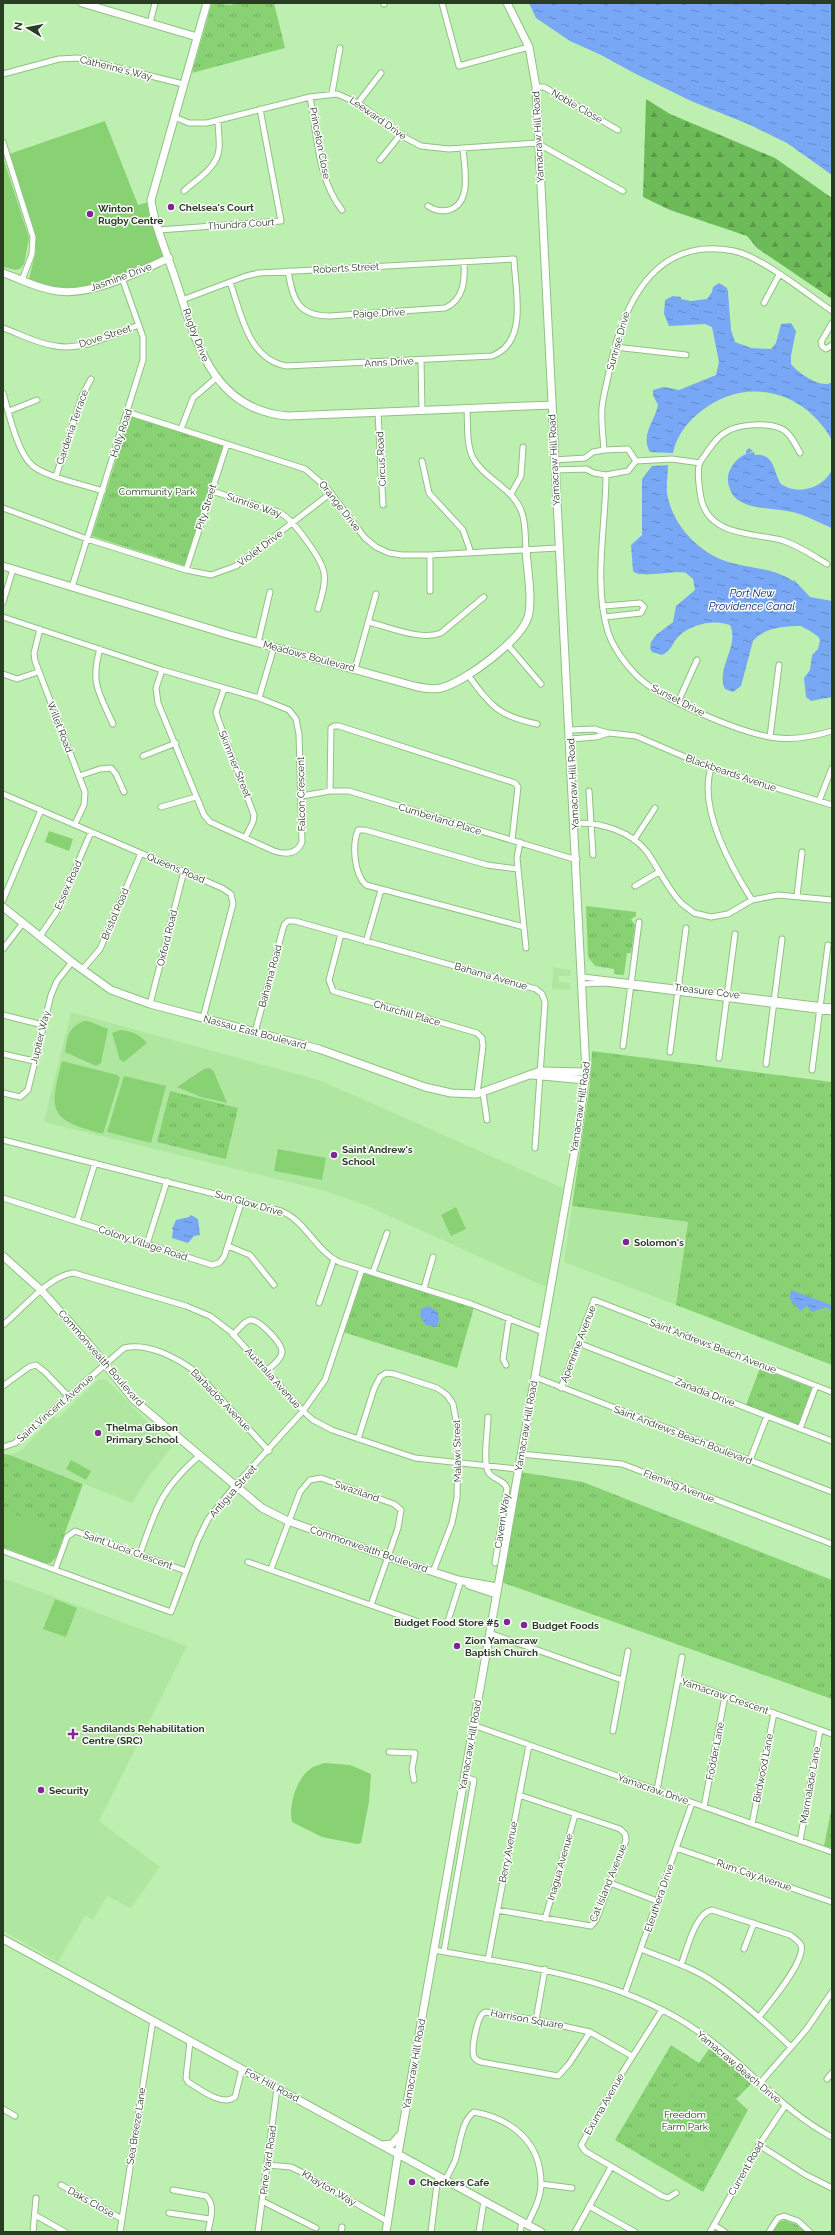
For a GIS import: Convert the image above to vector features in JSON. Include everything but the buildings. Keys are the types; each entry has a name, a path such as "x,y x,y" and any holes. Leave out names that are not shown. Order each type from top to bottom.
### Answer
{"street":[{"path":"82,3 197,37"},
{"path":"150,23 155,3"},
{"name":"Rugby Drive","path":"207,3 152,196 159,230 182,300 202,353 216,378 238,398 256,408 276,415 294,416 378,413 552,405"},
{"path":"442,3 459,66 529,47"},
{"name":"Yamacraw Hill Road","path":"386,2232 395,2170 535,1378 586,1076 577,860 558,548 536,87 529,47 507,3"},
{"path":"332,94 340,48"},
{"name":"Catherine's Way","path":"3,74 59,59 78,58 183,84"},
{"path":"358,102 381,72"},
{"name":"Noble Close","path":"536,87 544,87 618,130"},
{"name":"Leeward Drive","path":"174,117 196,124 218,121 310,97 332,94 346,96 358,102 401,134 415,143 429,148 463,148 538,143"},
{"name":"Princeton Close","path":"310,97 324,174 332,197 342,210"},
{"name":"Thundra Court","path":"159,230 281,221 260,109"},
{"path":"184,191 210,168 216,159 219,148 218,121"},
{"path":"380,160 401,134"},
{"path":"3,142 33,237 32,254 22,280"},
{"path":"538,143 623,191"},
{"path":"428,206 436,210 447,210 455,207 461,201 465,188 463,148"},
{"name":"Sunrise Drive","path":"604,450 602,408 614,347 627,309 633,297 652,274 678,257 689,252 712,249 735,252 748,257 779,275 832,311"},
{"name":"Jasmine Drive","path":"3,273 47,289 66,292 84,290 122,278 169,258"},
{"name":"Roberts Street","path":"182,300 250,274 514,259"},
{"name":"Anns Drive","path":"230,282 252,342 261,354 277,364 293,367 492,356 506,347 514,335 516,324 514,259"},
{"name":"Paige Drive","path":"288,271 292,292 300,306 312,314 330,316 445,308 454,302 461,292 465,276 464,262"},
{"path":"764,303 779,275"},
{"name":"Holly Road","path":"72,587 144,356 144,341 122,278"},
{"path":"832,323 821,342 822,346 826,349 832,345"},
{"name":"Dove Street","path":"3,328 44,344 67,347 92,342 139,325"},
{"path":"614,347 686,355"},
{"path":"421,360 422,411"},
{"path":"181,429 193,398 216,378"},
{"name":"Gardenia Terrace","path":"56,476 82,396 91,379"},
{"path":"3,393 20,446 29,462 38,469 102,491"},
{"path":"9,411 37,400"},
{"path":"467,409 469,446 473,458 484,472 511,494 522,513 526,550"},
{"name":"Orange Drive","path":"127,412 300,466 316,477 331,493 361,533 376,547 397,554 430,555 558,548"},
{"name":"Circus Road","path":"378,413 383,505"},
{"path":"800,453 794,441 782,429 760,424 741,426 725,432 712,446 700,463 698,479 702,503 711,517 722,527 737,533 781,540 802,548 827,564"},
{"name":"Pity Street","path":"186,570 227,444"},
{"path":"511,494 521,476 524,465 523,447"},
{"path":"554,460 585,458 593,452 628,449 636,460"},
{"path":"585,458 586,469"},
{"path":"636,460 672,459 700,463"},
{"path":"555,470 586,469 594,473 606,475 628,472 636,460"},
{"path":"422,461 429,493 463,530 471,553"},
{"name":"Sunset Drive","path":"606,475 605,511 600,546 605,617 608,633 621,657 636,676 656,691 744,730 770,737 792,739 813,737 832,731"},
{"name":"Sunrise Way","path":"212,491 281,513 292,524 323,568 324,582 318,609"},
{"name":"Violet Drive","path":"3,508 87,539 186,570 207,575 228,570 241,563 331,493"},
{"name":"Meadows Boulevard","path":"3,566 258,643 433,689 450,685 468,675 522,630 528,615 526,550"},
{"path":"430,555 430,591"},
{"path":"3,602 13,569"},
{"path":"258,643 270,592"},
{"path":"355,669 376,594"},
{"path":"368,622 422,635 434,636 441,633 484,597"},
{"path":"604,606 640,603 644,607 641,613 605,617"},
{"name":"Falcon Crescent","path":"3,617 162,670 259,698 289,710 296,720 302,796 302,842 296,851 280,853 210,822 204,815 156,695 162,670"},
{"name":"Willet Road","path":"40,629 34,652 38,672 79,776 86,798 75,824"},
{"path":"507,644 540,684"},
{"path":"259,698 274,647"},
{"path":"100,649 94,668 95,680 113,724"},
{"path":"678,702 697,660"},
{"path":"770,737 779,665"},
{"path":"3,674 17,679 38,672"},
{"path":"468,675 490,703 501,713 512,718 537,724"},
{"name":"Skimmer Street","path":"224,689 216,712 254,815 253,822 245,838"},
{"path":"330,791 331,728 334,726 339,726 515,783 518,788 512,840"},
{"name":"Blackbeards Avenue","path":"570,730 594,729 609,733 636,736 711,768 832,805"},
{"name":"Blackbeards Avenue","path":"570,739 596,737 609,733"},
{"path":"143,756 176,743"},
{"path":"79,776 100,769 111,768 116,774 124,792"},
{"path":"711,768 708,784 718,833 726,856 752,900"},
{"path":"819,801 832,768"},
{"name":"Cumberland Place","path":"302,796 330,791 349,791 577,860"},
{"path":"589,791 593,855"},
{"name":"Queens Road","path":"3,794 226,889 231,894 233,899 203,1018"},
{"path":"161,807 196,797"},
{"path":"634,840 656,808"},
{"path":"3,900 41,810"},
{"path":"575,823 609,827 634,840 646,851 681,903 687,909 702,916 728,914 752,900 778,895 832,900"},
{"path":"518,869 487,864 365,830 358,830 355,837 357,873 360,880 366,885 524,927"},
{"name":"Essex Road","path":"40,936 57,912 91,832"},
{"path":"520,842 518,869 526,948"},
{"path":"797,896 802,852"},
{"name":"Bristol Road","path":"82,970 100,949 141,853"},
{"name":"Oxford Road","path":"150,1004 184,871"},
{"path":"635,886 659,872"},
{"path":"366,942 381,890"},
{"name":"Nassau East Boulevard","path":"3,907 82,970 111,990 150,1004 319,1049 426,1087 451,1093 480,1094 529,1075 539,1073 586,1076"},
{"name":"Bahama Avenue","path":"288,921 296,921 366,942 529,986 540,991 545,1002 535,1148"},
{"name":"Bahama Road","path":"255,1032 284,926 288,921"},
{"path":"623,1046 639,922"},
{"path":"3,949 23,923"},
{"path":"670,1052 686,928"},
{"name":"Churchill Place","path":"341,934 329,980 333,991 477,1033 482,1038 483,1046 480,1094 487,1120"},
{"path":"719,1058 735,934"},
{"path":"766,1064 782,940"},
{"path":"812,1070 828,945"},
{"name":"Jupiter Way","path":"3,1093 16,1097 26,1093 43,1025 57,981 72,962"},
{"name":"Treasure Cove","path":"583,981 631,984 820,1008 832,1012"},
{"name":"Treasure Cove","path":"820,1008 832,1007"},
{"path":"3,1015 43,1025"},
{"path":"3,1054 34,1061"},
{"name":"Sun Glow Drive","path":"3,1140 242,1200 290,1215 334,1260 424,1288 509,1318 542,1332"},
{"path":"76,1220 95,1163"},
{"path":"147,1244 167,1181"},
{"name":"Colony Village Road","path":"3,1198 76,1220 212,1265 222,1260 228,1246 242,1200"},
{"path":"373,1272 387,1233"},
{"path":"228,1246 250,1255 274,1285"},
{"name":"Commonwealth Boulevard","path":"3,1256 42,1291 134,1400 198,1456 262,1508 288,1521 388,1557 460,1581 497,1591"},
{"path":"424,1288 433,1258"},
{"path":"319,1303 334,1260"},
{"name":"Antigua Street","path":"55,1570 171,1612 202,1531 234,1486 269,1450 303,1411 325,1380 362,1268"},
{"name":"Australia Avenue","path":"3,1325 59,1277 74,1272 186,1306 210,1316 234,1335 266,1372 312,1420 332,1430 415,1458 518,1469"},
{"name":"Apennine Avenue","path":"561,1388 594,1300"},
{"name":"Saint Andrews Beach Avenue","path":"594,1300 832,1392"},
{"path":"506,1364 503,1359 509,1318"},
{"path":"234,1335 246,1322 253,1321 260,1323 280,1344 282,1352 280,1359 266,1372"},
{"name":"Zanadia Drive","path":"578,1343 832,1441"},
{"name":"Barbados Avenue","path":"104,1364 124,1348 135,1346 182,1362 196,1372 269,1450"},
{"name":"Saint Vincent Avenue","path":"3,1447 15,1442 69,1397 104,1364"},
{"path":"3,1386 29,1366 36,1365 45,1372 69,1397"},
{"name":"Malawi Street","path":"358,1439 378,1380 383,1374 391,1373 437,1388 450,1399 456,1410 458,1431 457,1498 452,1523 433,1572"},
{"name":"Saint Andrews Beach Boulevard","path":"535,1378 832,1492"},
{"path":"800,1429 816,1386"},
{"path":"486,1466 488,1416"},
{"path":"750,1460 766,1416"},
{"name":"Fleming Avenue","path":"521,1454 622,1464 832,1544"},
{"path":"140,1554 161,1498 183,1470 198,1456"},
{"name":"Cavern Way","path":"486,1466 490,1475 506,1484 507,1489 495,1563"},
{"name":"Swaziland","path":"271,1570 288,1521 303,1486 310,1480 317,1478 394,1504 398,1506 402,1514 372,1605"},
{"name":"Saint Lucia Crescent","path":"55,1570 67,1537 75,1531 186,1571"},
{"path":"3,1551 55,1570"},
{"path":"248,1562 416,1621"},
{"path":"448,1621 460,1581"},
{"path":"489,1633 622,1680"},
{"path":"613,1731 628,1651"},
{"path":"678,1679 682,1657"},
{"name":"Yamacraw Crescent","path":"657,1790 678,1679 832,1734"},
{"name":"Fodder Lane","path":"704,1807 725,1696"},
{"name":"Birdwood Lane","path":"752,1824 774,1713"},
{"name":"Yamacraw Drive","path":"473,1725 832,1852"},
{"name":"Marmalade Lane","path":"800,1841 820,1730"},
{"name":"Berry Avenue","path":"488,1960 529,1745"},
{"path":"389,1752 415,1754 412,1769 414,1780"},
{"path":"444,1951 474,1780 464,1777"},
{"name":"Cat Island Avenue","path":"497,1910 591,1926 610,1883 626,1840 625,1834 620,1829 519,1795"},
{"name":"Eleuthera Drive","path":"625,1993 692,1803"},
{"name":"Inagua Avenue","path":"545,1919 575,1815"},
{"path":"452,1847 462,1848"},
{"name":"Rum Cay Avenue","path":"676,1848 832,1902"},
{"path":"610,1883 657,1901"},
{"path":"682,1965 699,1920 703,1913 712,1910 790,1935 801,1945 801,1953 792,1972 759,2017"},
{"path":"744,1949 754,1923"},
{"name":"Fox Hill Road","path":"3,1939 541,2232"},
{"name":"Yamacraw Beach Drive","path":"434,1950 545,1969 591,1981 625,1993 662,2010 699,2032 785,2106 811,2125 832,2137"},
{"path":"641,1950 682,1965 713,1981 759,2017 792,2047"},
{"path":"536,2020 545,1969"},
{"path":"760,2083 792,2047 832,1992"},
{"name":"Exuma Avenue","path":"662,2010 632,2056 581,2145 584,2151 662,2196 668,2198 676,2193"},
{"name":"Harrison Square","path":"590,2032 569,2064 558,2076 481,2062 474,2058 473,2050 478,2020 482,2013 493,2013 536,2020 590,2032 632,2056"},
{"name":"Sea Breeze Lane","path":"120,2232 153,2020"},
{"path":"190,2041 186,2078 188,2082 213,2096 224,2100 235,2097 242,2069"},
{"path":"827,2079 832,2073"},
{"name":"Pine Yard Road","path":"258,2232 277,2088"},
{"name":"Current Road","path":"710,2232 758,2145 785,2106"},
{"path":"3,2109 15,2116"},
{"path":"431,2232 442,2178 454,2163 467,2119 474,2112 504,2120 523,2135 538,2165 541,2184 540,2193 520,2232"},
{"path":"379,2144 392,2144 397,2140 402,2132"},
{"path":"758,2145 806,2175 832,2188"},
{"path":"395,2170 403,2162 412,2162"},
{"name":"Khayton Way","path":"267,2164 291,2167 387,2221"},
{"path":"575,2232 611,2167"},
{"path":"541,2184 572,2188"},
{"name":"Daks Close","path":"61,2185 122,2219"},
{"path":"173,2190 206,2196 212,2202 208,2232"},
{"path":"33,2232 36,2198"},
{"path":"262,2201 316,2228"},
{"path":"479,2232 484,2201"},
{"path":"589,2206 635,2232"},
{"path":"169,2213 210,2219"},
{"path":"35,2215 65,2232"},
{"path":"769,2232 778,2218 784,2216 798,2221 810,2232"},
{"path":"714,2226 725,2232"}],"shaded area":[{"path":"553,967 571,970 571,976 559,976 559,982 570,983 570,990 552,989"},
{"name":"Saint Andrew's School","path":"71,1012 319,1080 563,1188 546,1287 363,1204 325,1191 44,1122"},
{"name":"Solomon's","path":"572,1206 688,1222 676,1305 564,1262"},
{"name":"Thelma Gibson Primary School","path":"99,1379 107,1380 172,1447 149,1476 132,1503 11,1455 22,1450 54,1416 57,1419"},
{"name":"Sandilands Rehabilitation Centre (SRC)","path":"3,1578 187,1646 99,1821 160,1867 131,1908 107,1896 93,1920 85,1916 58,1962 3,1931"}],"green space":[{"path":"212,3 230,5 241,3 274,3 285,48 192,73"},
{"path":"646,99 670,114 775,158 832,198 832,299 757,248 747,236 670,210 643,197"},
{"name":"Winton Rugby Centre","path":"105,121 138,205 149,202 164,257 88,286 76,288 57,288 29,279 36,251 35,234 9,154"},
{"path":"3,157 29,238 24,264 20,269 15,270 3,267"},
{"name":"Community Park","path":"130,416 223,446 185,566 92,536"},
{"path":"49,831 73,839 69,851 45,842"},
{"path":"586,906 636,912 636,916 631,919 635,925 631,953 627,953 624,975 614,974 614,969 595,966 588,957"},
{"path":"83,1021 88,1021 108,1029 101,1063 96,1066 65,1052 71,1030"},
{"path":"120,1030 135,1034 147,1043 124,1062 120,1060 112,1033"},
{"path":"592,1051 832,1082 832,1365 676,1305 688,1222 572,1206 590,1084"},
{"path":"62,1061 117,1075 120,1078 103,1134 72,1124 57,1112 55,1092"},
{"path":"210,1068 214,1072 227,1103 201,1097 177,1087 204,1069"},
{"path":"124,1076 166,1086 151,1143 107,1132"},
{"path":"170,1091 238,1108 226,1159 157,1142"},
{"path":"278,1149 326,1158 322,1180 274,1171"},
{"path":"456,1207 466,1229 451,1236 441,1215"},
{"path":"366,1273 474,1307 457,1368 343,1332 361,1276"},
{"path":"760,1368 812,1388 798,1425 746,1405"},
{"path":"3,1454 10,1455 83,1484 56,1557 51,1563 45,1563 3,1547"},
{"path":"71,1460 91,1471 86,1480 66,1469"},
{"path":"520,1472 583,1482 832,1580 832,1699 501,1582"},
{"path":"8,1512 57,1530 45,1561 3,1545 3,1526"},
{"path":"55,1599 77,1608 66,1637 43,1629"},
{"path":"325,1763 350,1765 371,1774 369,1802 361,1843 357,1844 322,1837 292,1822 291,1808 298,1784 307,1771 314,1766"},
{"path":"832,1806 832,1848 824,1846"},
{"name":"Freedom Farm Park","path":"671,2045 699,2063 711,2046 753,2082 736,2099 748,2110 703,2192 615,2140"},
{"path":"681,2082 689,2084 693,2093 687,2105 683,2106 674,2098 674,2088"},
{"path":"663,2110 685,2119 687,2124 673,2145 658,2146 647,2135 649,2118"},
{"path":"714,2113 720,2119 719,2129 709,2134 697,2130 696,2125 704,2114"},
{"path":"697,2139 707,2147 707,2158 701,2162 692,2160 688,2152 693,2140"},
{"path":"785,2220 797,2225 805,2232 773,2232 779,2222"}],"water":[{"path":"529,3 832,3 832,175 787,143 748,124 691,101 601,55 570,41 536,18"},
{"path":"719,283 727,288 731,330 735,342 751,348 771,349 776,343 781,324 791,323 796,331 791,364 804,375 816,382 828,384 832,382 832,440 820,423 806,409 790,399 772,393 754,391 736,394 717,401 700,412 683,430 674,447 673,453 650,452 647,446 647,434 658,405 653,395 653,390 664,387 679,390 716,375 719,362 712,327 705,324 669,326 664,314 665,300 673,296 691,301 707,299 712,292 713,287"},
{"path":"749,448 753,451 747,454 754,452 755,455 762,455 770,460 781,484 788,488 802,490 816,486 828,476 832,470 832,528 797,513 747,505 734,496 728,484 729,473 734,464 739,458 746,454 746,451"},
{"name":"Port New Providence Canal","path":"668,465 667,493 670,505 681,527 699,546 720,559 740,565 771,571 793,581 794,580 810,597 832,601 832,697 811,701 806,697 804,678 810,670 812,655 818,649 820,640 815,634 801,626 775,629 762,633 757,637 753,641 741,686 733,692 725,689 723,681 725,665 732,641 730,625 718,622 697,625 680,635 666,653 662,655 652,652 650,648 651,642 656,635 673,622 676,606 695,590 693,579 686,573 643,574 633,571 631,545 642,535 642,479 652,466"},
{"path":"191,1215 198,1219 200,1235 194,1236 188,1243 172,1238 172,1229 176,1220 189,1217"},
{"path":"791,1290 831,1305 832,1309 830,1310 827,1307 812,1312 807,1306 800,1311 795,1304 792,1304 790,1297"},
{"path":"429,1306 438,1312 439,1321 436,1327 426,1325 420,1316 421,1309"}],"place":[{"name":"Chelsea's Court","path":"171,207"},
{"name":"Winton Rugby Centre","path":"90,214"},
{"name":"Saint Andrew's School","path":"334,1155"},
{"name":"Solomon's","path":"626,1242"},
{"name":"Thelma Gibson Primary School","path":"98,1433"},
{"name":"Budget Food Store #5","path":"507,1622"},
{"name":"Budget Foods","path":"524,1625"},
{"name":"Zion Yamacraw Baptish Church","path":"457,1646"},
{"name":"Sandilands Rehabilitation Centre (SRC)","path":"73,1734"},
{"name":"Security","path":"41,1790"},
{"name":"Checkers Cafe","path":"412,2182"}]}
